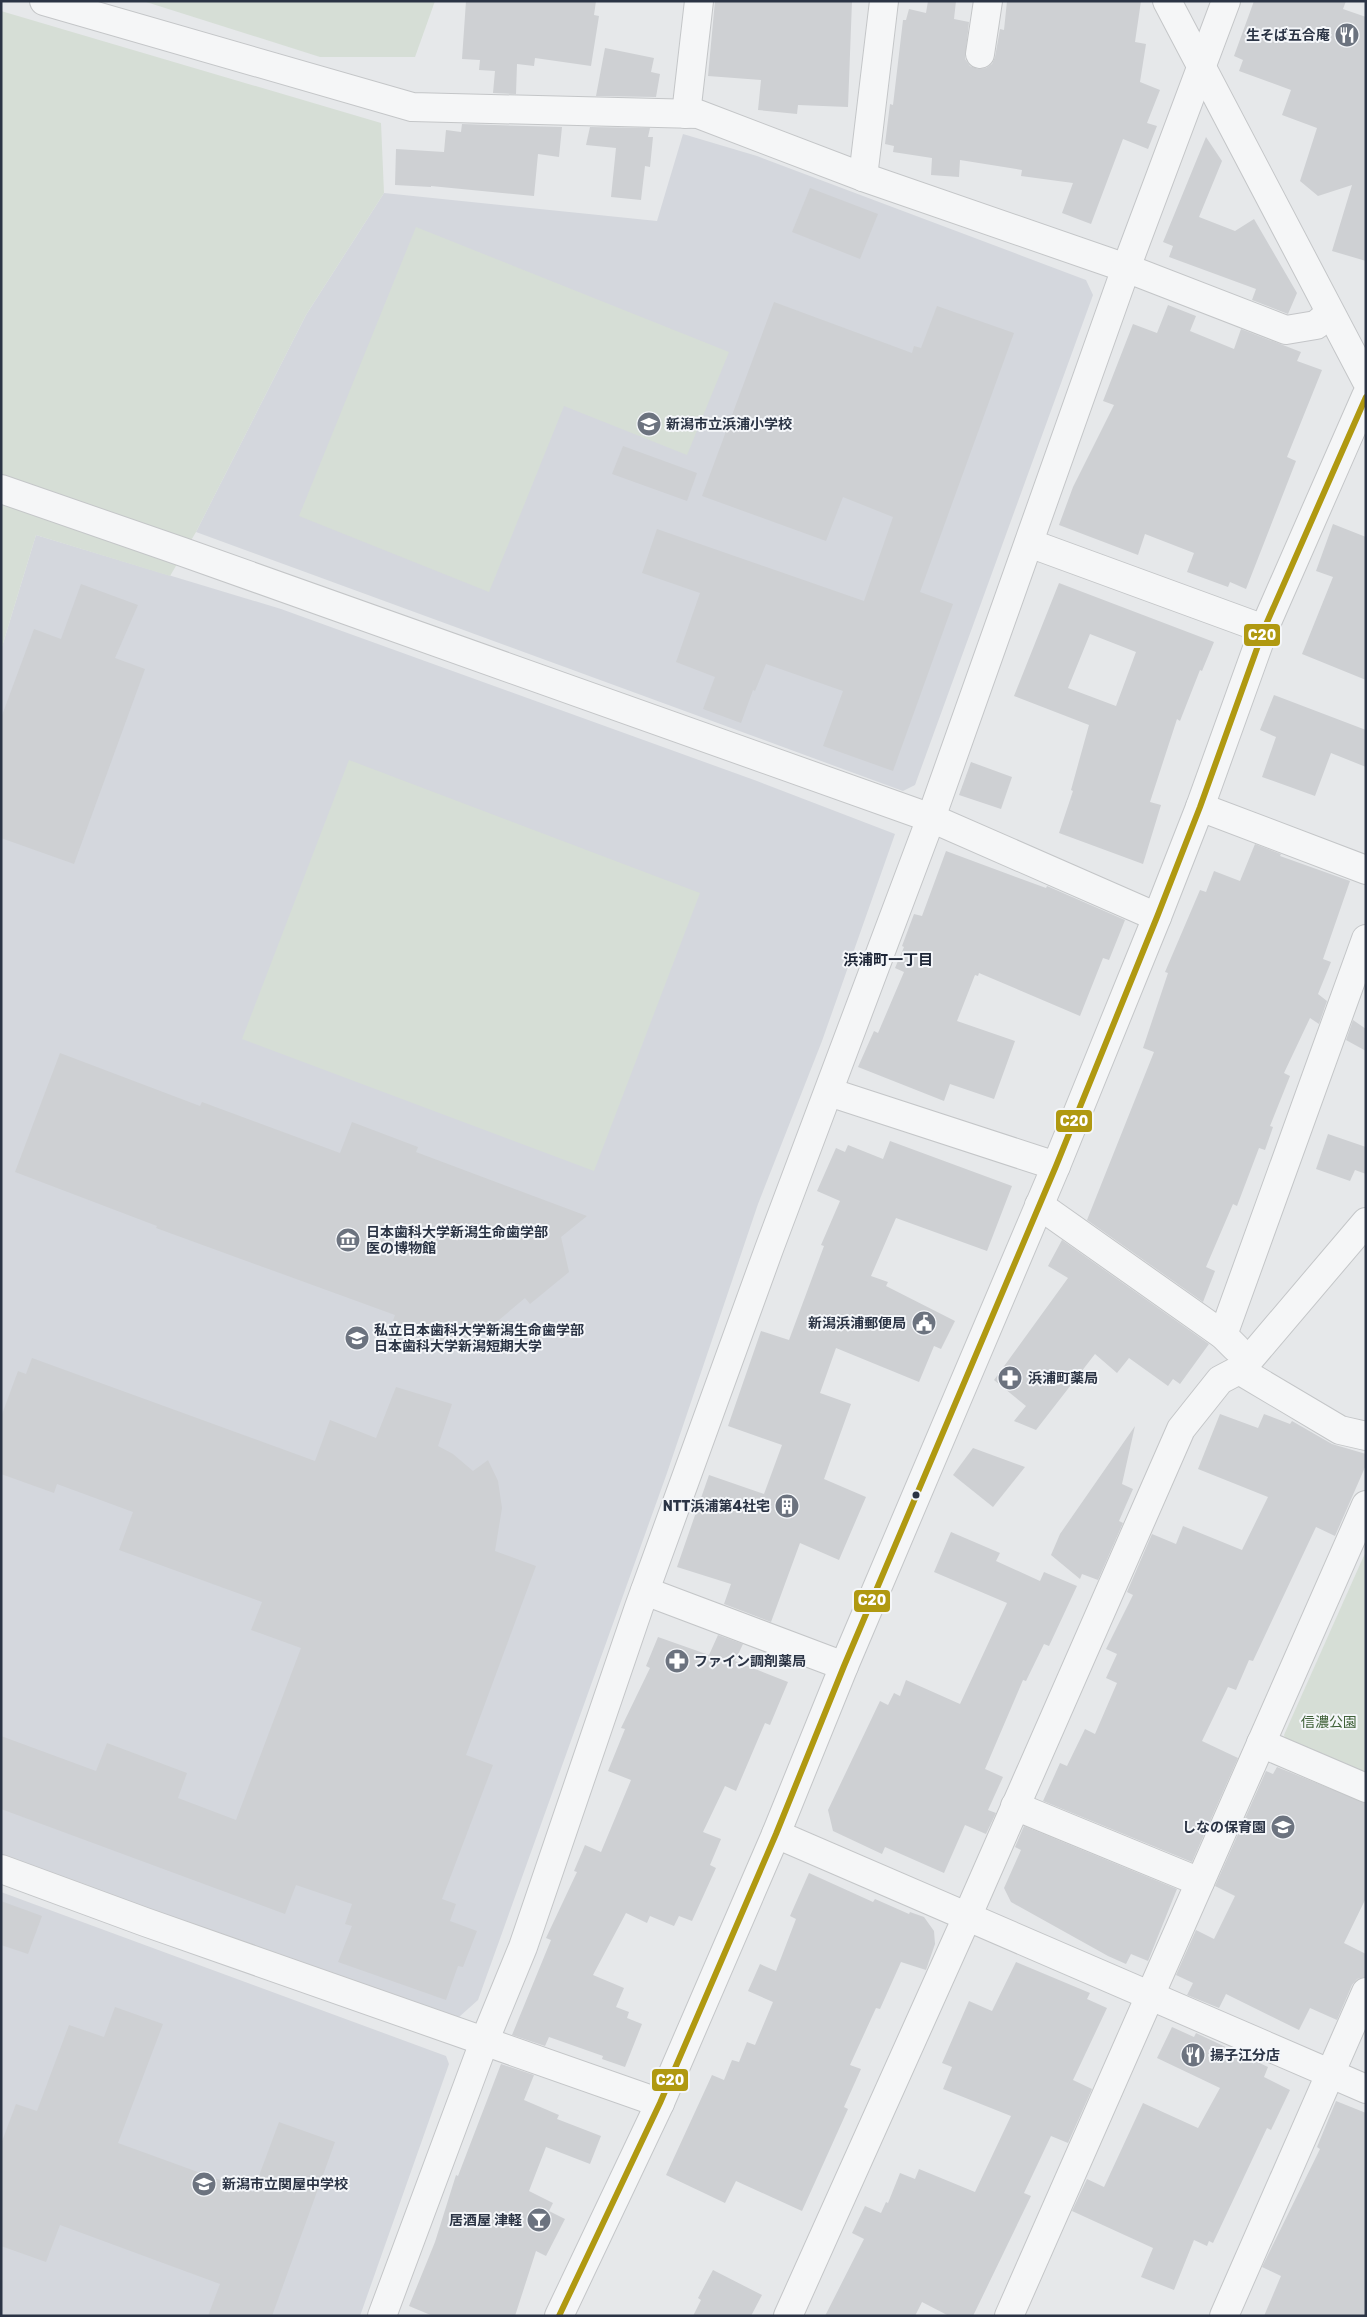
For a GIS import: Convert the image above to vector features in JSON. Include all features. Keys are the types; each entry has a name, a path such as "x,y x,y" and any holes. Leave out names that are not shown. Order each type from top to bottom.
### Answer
{"street":[{"path":"44,1 412,107 698,114 863,177 1126,268 1286,330 1316,325 1330,313"},
{"path":"686,114 699,1"},
{"path":"863,177 884,1"},
{"path":"980,54 988,1"},
{"path":"1167,1 1366,380"},
{"path":"382,2316 484,2042 523,1947 645,1591 769,1249 931,818 1126,268 1226,1"},
{"path":"559,2316 660,2103 776,1834 844,1666 1056,1166 1157,917 1200,807 1264,629 1366,396"},
{"path":"1,490 193,555 931,818 1157,917"},
{"path":"1029,543 1264,629"},
{"path":"1200,807 1366,870"},
{"path":"1223,1335 1366,939"},
{"path":"829,1092 1056,1166"},
{"path":"1039,1205 1223,1335 1243,1366 1340,1430 1366,1436"},
{"path":"788,2316 967,1917 1180,1429 1220,1380 1243,1366 1366,1222"},
{"path":"1009,2316 1366,1506"},
{"path":"645,1591 844,1666"},
{"path":"1261,1743 1366,1788"},
{"path":"1015,1806 1200,1882"},
{"path":"776,1834 1151,1994 1366,2089"},
{"path":"1,1869 660,2103"},
{"path":"1224,2316 1366,1992"}],"shaded area":[{"name":"新潟市立浜浦小学校","path":"683,134 757,156 1086,280 1093,295 915,785 903,791 196,532 306,315 384,193 657,221"},
{"name":"私立日本歯科大学新潟生命歯学部 日本歯科大学新潟短期大学","path":"36,535 281,609 757,781 895,834 822,1041 758,1204 667,1473 478,2000 459,2017 132,1903 1,1854 1,650"},
{"name":"新潟市立関屋中学校","path":"1,1892 446,2056 449,2064 360,2316 1,2316"}],"green space":[{"path":"143,1 435,1 415,57 320,57"},
{"path":"1,11 381,123 384,193 306,315 196,532 170,576 36,535 1,650"},
{"path":"416,227 729,352 687,455 564,406 489,592 299,516"},
{"path":"349,760 700,893 594,1171 242,1039"},
{"name":"信濃公園","path":"1366,1551 1366,1778 1287,1743 1284,1735"}],"building":[{"path":"466,1 596,1 594,15 599,16 591,66 535,58 534,66 517,64 516,94 493,93 495,71 479,70 480,60 462,59"},
{"path":"715,1 852,1 848,107 798,105 797,114 758,110 761,80 708,76"},
{"path":"928,1 956,1 954,19 969,22 965,59 970,66 978,69 986,68 992,64 995,57 1000,29 1004,30 1007,1 1141,1 1135,42 1146,44 1140,82 1160,90 1147,123 1157,126 1148,149 1123,139 1091,224 1062,213 1073,183 1021,176 1022,170 960,160 959,177 931,175 932,158 893,152 894,146 885,144 890,104 893,105 903,20 906,20 909,9 926,13"},
{"path":"1254,1 1346,1 1343,9 1366,17 1366,261 1332,251 1352,185 1318,196 1300,181 1317,128 1282,115 1291,90 1239,71 1243,60 1234,56"},
{"path":"605,48 654,58 651,72 660,74 656,97 596,96"},
{"path":"462,124 562,127 559,157 538,154 534,196 431,186 395,185 396,149 444,152 446,130 461,132"},
{"path":"590,127 650,128 648,137 653,137 650,167 645,166 641,200 611,197 616,148 586,145"},
{"path":"1206,137 1222,161 1199,217 1235,231 1254,219 1297,293 1288,314 1252,300 1256,289 1169,257 1173,246 1163,242"},
{"path":"810,188 878,214 860,259 792,232"},
{"path":"774,302 912,353 914,346 921,348 937,306 1014,333 920,592 953,604 893,771 823,746 843,691 766,664 755,691 753,690 741,723 703,709 715,677 676,662 700,593 642,573 657,529 864,601 893,517 843,497 826,541 702,496"},
{"path":"1168,305 1196,316 1190,331 1234,349 1241,329 1301,352 1297,361 1322,370 1287,457 1296,461 1246,589 1230,582 1228,587 1187,572 1194,553 1145,534 1138,555 1059,525 1073,487 1114,405 1103,401 1133,324 1157,333"},
{"path":"623,446 697,473 687,501 612,474"},
{"path":"1333,524 1366,537 1366,680 1302,654 1333,577 1316,571"},
{"path":"1059,583 1214,642 1202,671 1200,670 1180,721 1177,719 1150,802 1161,805 1143,864 1059,833 1073,791 1071,790 1089,725 1014,696","holes":["1090,634 1136,652 1116,706 1068,688"]},
{"path":"81,584 138,605 115,658 145,669 74,864 1,838 1,718 34,629 61,639"},
{"path":"1274,695 1366,730 1366,767 1331,753 1315,796 1262,777 1276,737 1260,730"},
{"path":"971,762 1012,777 1001,809 959,795"},
{"path":"1255,844 1281,854 1280,856 1350,881 1323,959 1331,962 1318,994 1327,1001 1319,1024 1310,1018 1284,1073 1290,1076 1270,1126 1273,1127 1265,1150 1259,1148 1237,1206 1233,1204 1206,1267 1215,1271 1203,1302 1087,1220 1154,1052 1143,1048 1168,973 1165,972 1200,890 1206,892 1214,871 1240,881"},
{"path":"946,851 1046,888 1047,886 1125,920 1109,960 1103,958 1080,1016 979,973 978,976 975,975 957,1021 1015,1041 994,1099 950,1084 944,1101 858,1067 874,1031 878,1033 904,972 895,968 904,947 902,946 914,914 922,916"},
{"path":"1353,1020 1366,1029 1366,1051 1346,1040"},
{"path":"60,1053 200,1106 202,1102 340,1153 352,1122 418,1147 416,1152 587,1216 561,1237 569,1272 530,1304 525,1298 461,1352 391,1326 395,1315 156,1228 157,1226 15,1172"},
{"path":"1328,1134 1366,1147 1366,1174 1355,1170 1350,1181 1316,1169"},
{"path":"890,1141 1012,1186 987,1251 896,1218 871,1276 888,1282 886,1286 955,1321 941,1349 934,1346 919,1382 836,1348 820,1393 851,1404 824,1479 866,1497 839,1560 800,1543 771,1622 724,1604 731,1584 677,1567 709,1475 764,1494 782,1445 728,1426 761,1331 789,1340 824,1246 821,1245 840,1201 817,1191 836,1148 845,1152 848,1145 883,1159"},
{"path":"1062,1240 1209,1344 1180,1384 1173,1379 1168,1386 1129,1358 1117,1373 1095,1354 1036,1430 1014,1421 1026,1406 994,1380 1068,1278 1048,1266"},
{"path":"32,1358 315,1461 330,1420 376,1438 396,1387 452,1404 438,1446 453,1454 473,1471 488,1460 498,1481 502,1508 495,1551 536,1566 466,1755 493,1765 442,1899 456,1904 450,1921 477,1931 463,1967 458,1966 446,2000 338,1962 352,1926 345,1924 352,1904 296,1885 285,1914 1,1809 1,1736 96,1771 107,1743 187,1773 178,1798 236,1820 301,1648 251,1630 262,1602 119,1550 133,1512 57,1484 54,1493 1,1474 1,1417 18,1371 26,1374"},
{"path":"1220,1414 1258,1428 1264,1414 1290,1424 1292,1421 1332,1444 1366,1454 1366,1465 1335,1536 1316,1527 1253,1661 1249,1660 1236,1690 1228,1687 1202,1741 1238,1758 1192,1862 1043,1801 1060,1763 1067,1766 1085,1729 1095,1734 1117,1683 1106,1678 1117,1654 1106,1649 1133,1595 1127,1592 1152,1534 1176,1544 1183,1526 1242,1550 1268,1497 1198,1469"},
{"path":"1135,1426 1122,1484 1133,1489 1119,1521 1123,1523 1098,1580 1082,1574 1080,1579 1051,1555 1060,1534"},
{"path":"973,1448 1025,1467 993,1507 953,1475"},
{"path":"951,1532 1000,1553 996,1561 1040,1581 1044,1572 1077,1586 1049,1646 1044,1644 1026,1681 1023,1680 985,1769 1003,1777 988,1810 996,1813 986,1834 965,1825 944,1873 885,1847 882,1854 833,1831 828,1810 880,1701 888,1705 894,1693 900,1696 906,1680 960,1704 1007,1603 934,1572"},
{"path":"718,1635 743,1644 735,1661 788,1682 770,1725 765,1723 736,1791 725,1786 703,1832 721,1839 710,1865 716,1868 692,1921 679,1916 674,1926 650,1916 647,1923 626,1913 593,1975 624,1988 616,2007 629,2012 627,2018 642,2024 625,2067 602,2059 603,2056 549,2037 545,2046 512,2035 551,1940 546,1938 577,1872 574,1871 585,1845 601,1852 631,1780 608,1771 625,1729 621,1728 650,1668 646,1666 658,1637 709,1655"},
{"path":"1277,1767 1366,1803 1366,1898 1344,1943 1366,1954 1366,1977 1357,1979 1352,1985 1337,2020 1310,2008 1299,2030 1226,1994 1219,2008 1187,1995 1193,1983 1176,1975 1196,1930 1214,1939 1235,1896 1215,1886 1266,1771 1273,1774"},
{"path":"1024,1826 1177,1889 1148,1961 1131,1954 1126,1964 1108,1956 1011,1902 1004,1888 1021,1850 1015,1847"},
{"path":"809,1873 873,1902 875,1899 909,1914 910,1912 924,1917 934,1931 935,1944 926,1970 901,1962 880,2009 876,2008 850,2065 861,2069 844,2107 848,2109 802,2211 736,2181 725,2203 666,2175 712,2075 724,2080 732,2060 739,2062 747,2042 755,2045 773,2002 748,1991 760,1964 776,1971 796,1919 790,1916"},
{"path":"1,1901 42,1916 28,1954 1,1945"},
{"path":"1016,1962 1090,1993 1087,1999 1107,2008 1073,2080 1092,2089 1068,2143 1051,2136 1024,2193 1031,2196 973,2316 949,2316 922,2302 915,2316 825,2316 864,2239 852,2233 865,2206 881,2213 886,2202 888,2203 900,2173 915,2179 919,2169 975,2192 1011,2116 943,2089 952,2067 942,2063 969,2001 992,2011"},
{"path":"115,2007 163,2024 118,2143 253,2192 279,2122 335,2142 272,2316 208,2316 220,2284 60,2225 46,2262 1,2246 1,2144 16,2104 37,2111 69,2025 104,2037"},
{"path":"1172,2027 1194,2037 1196,2033 1268,2067 1264,2077 1290,2090 1271,2130 1267,2128 1213,2243 1209,2241 1207,2246 1194,2240 1174,2290 1141,2277 1153,2248 1072,2211 1087,2179 1104,2187 1143,2103 1198,2128 1220,2088 1157,2058"},
{"path":"501,2064 534,2075 524,2100 559,2115 557,2119 601,2136 590,2164 546,2147 529,2191 553,2203 549,2211 565,2219 546,2256 536,2251 515,2316 433,2316 409,2306 435,2242 456,2175 458,2176"},
{"path":"1336,2101 1366,2113 1366,2316 1264,2316 1281,2276 1262,2267 1320,2149 1317,2147"},
{"path":"713,2270 762,2295 751,2316 693,2316 701,2300 698,2298"}],"transit line":[{"name":"C20","path":"559,2316 660,2103 776,1834 844,1666 1056,1166 1157,917 1200,807 1264,629 1366,397"}],"place":[{"name":"生そば五合庵","path":"1347,35"},
{"name":"新潟市立浜浦小学校","path":"649,424"},
{"name":"日本歯科大学新潟生命歯学部 医の博物館","path":"348,1240"},
{"name":"新潟浜浦郵便局","path":"924,1323"},
{"name":"私立日本歯科大学新潟生命歯学部 日本歯科大学新潟短期大学","path":"357,1338"},
{"name":"浜浦町薬局","path":"1010,1378"},
{"name":"NTT浜浦第4社宅","path":"787,1506"},
{"name":"ファイン調剤薬局","path":"677,1661"},
{"name":"しなの保育園","path":"1283,1827"},
{"name":"揚子江分店","path":"1193,2055"},
{"name":"新潟市立関屋中学校","path":"204,2184"},
{"name":"居酒屋 津軽","path":"539,2220"}],"district":[{"name":"浜浦町一丁目","path":"888,960"}]}
